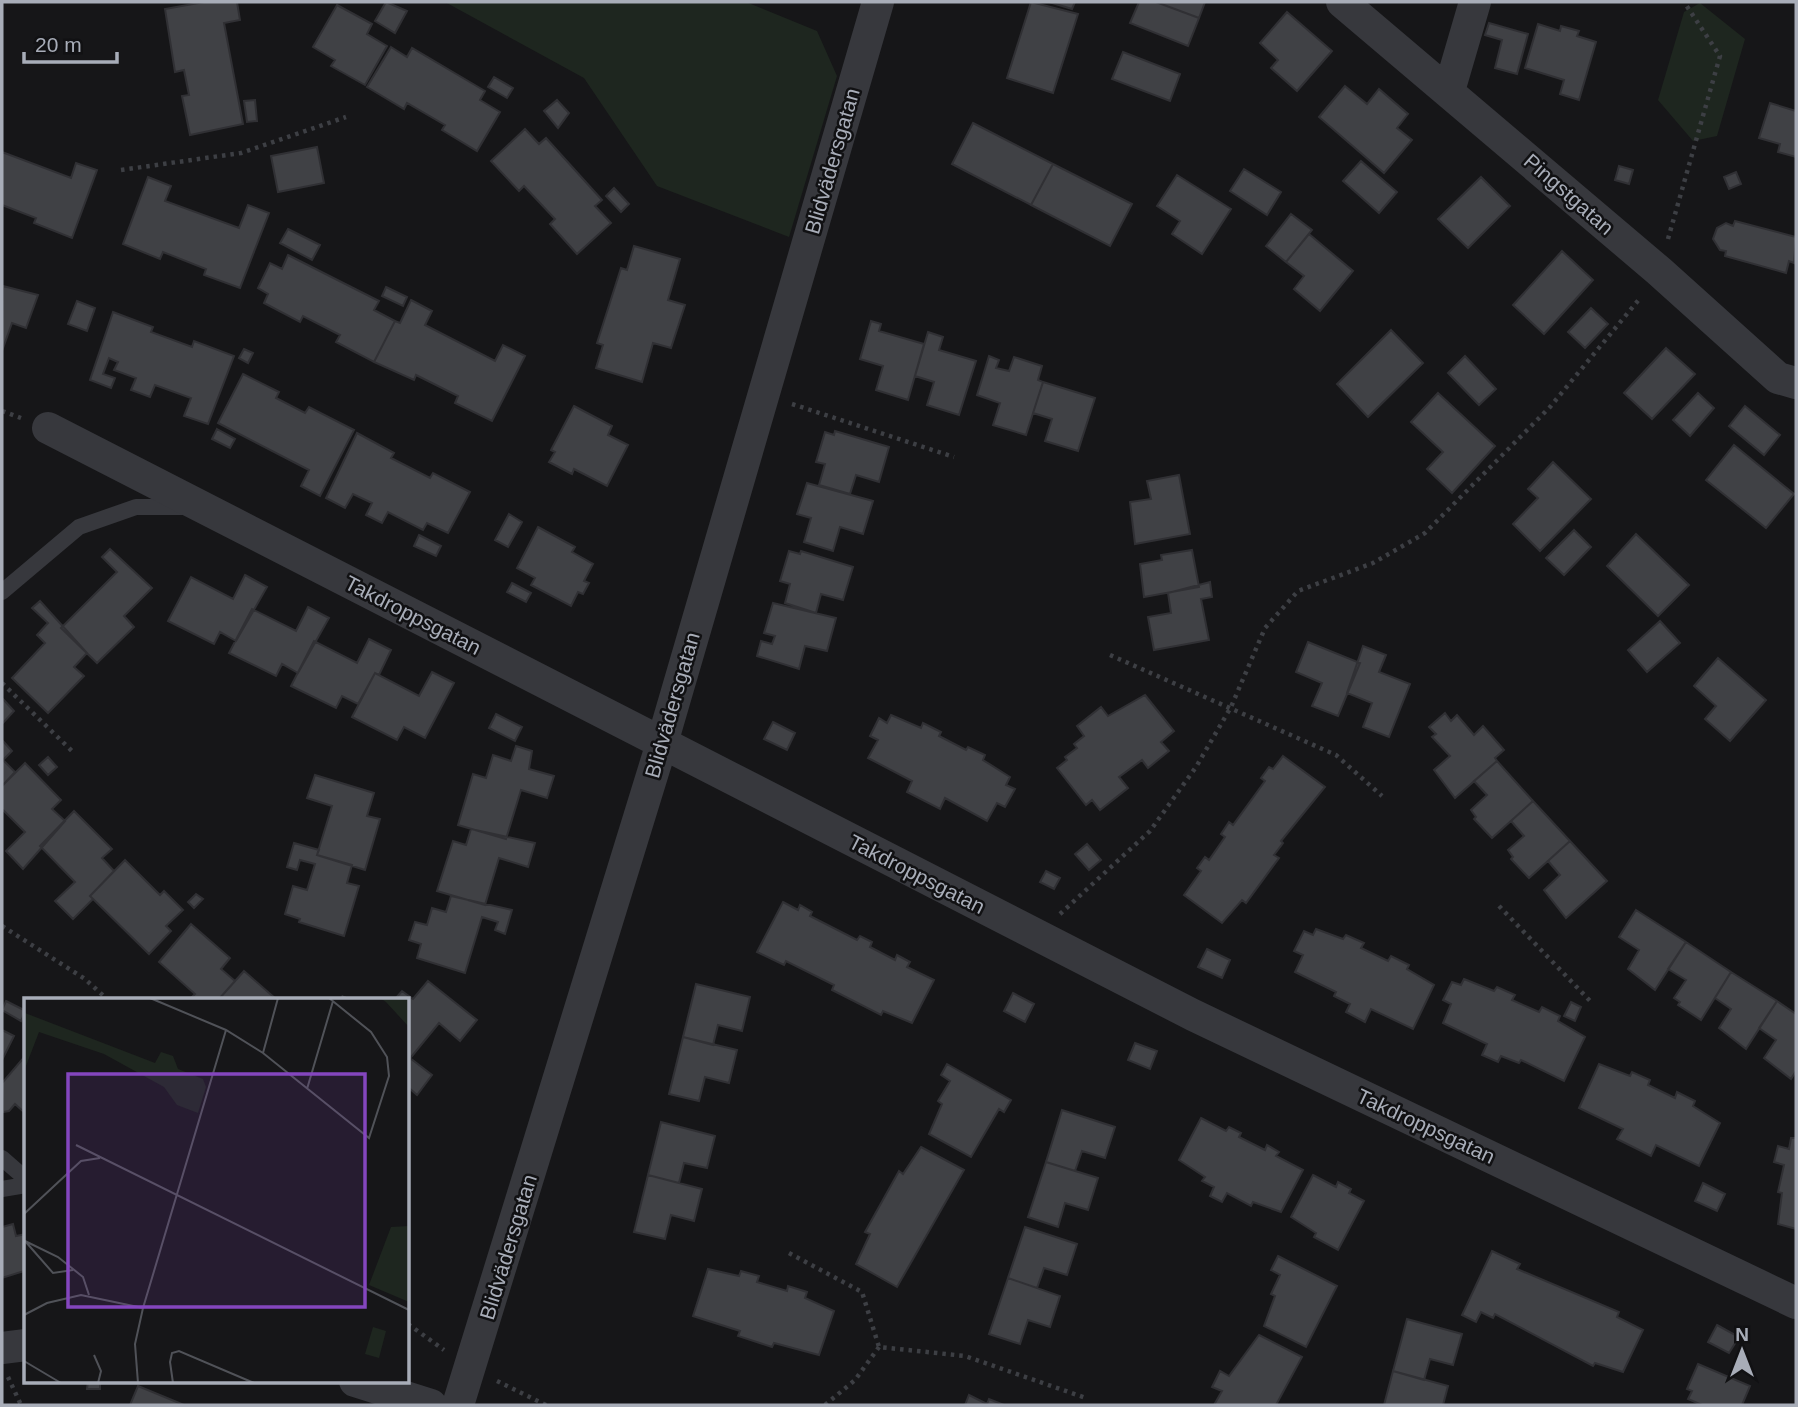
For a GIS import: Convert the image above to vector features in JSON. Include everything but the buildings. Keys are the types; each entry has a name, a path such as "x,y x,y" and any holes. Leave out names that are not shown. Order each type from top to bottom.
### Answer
{"street":[{"name":"Blidvädersgatan","path":"458,1405 662,743 878,2"},
{"name":"Pingstgatan","path":"1342,2 1659,271 1779,378 1796,383"},
{"path":"1449,91 1475,2"},
{"name":"Takdroppsgatan","path":"48,428 205,506 1193,1015 1796,1303"},
{"path":"4,1361 24,1346"},
{"path":"358,1382 431,1405"}],"lane":[{"path":"2,592 79,527 136,507 205,506"},
{"path":"2,1158 24,1177"},
{"path":"2,1189 24,1185"}],"path":[{"path":"1037,936 1150,831 1196,767 1231,707 1265,628 1298,591 1373,563 1425,533 1550,407 1632,312 1659,271 1720,56 1684,2"},
{"path":"121,170 241,153 346,117"},
{"path":"763,395 954,457"},
{"path":"1110,655 1336,755 1382,796"},
{"path":"2,683 73,752"},
{"path":"1499,906 1592,1003"},
{"path":"2,926 85,979 106,998"},
{"path":"789,1253 862,1292 879,1346"},
{"path":"879,1346 965,1356 1086,1398"},
{"path":"825,1405 855,1380 879,1346"},
{"path":"4,1361 21,1405"}],"shaded area":[{"path":"445,2 746,2 817,31 837,76 789,237 657,186 584,78"},
{"path":"1700,3 1745,39 1717,136 1693,141 1658,100 1684,12"}]}
